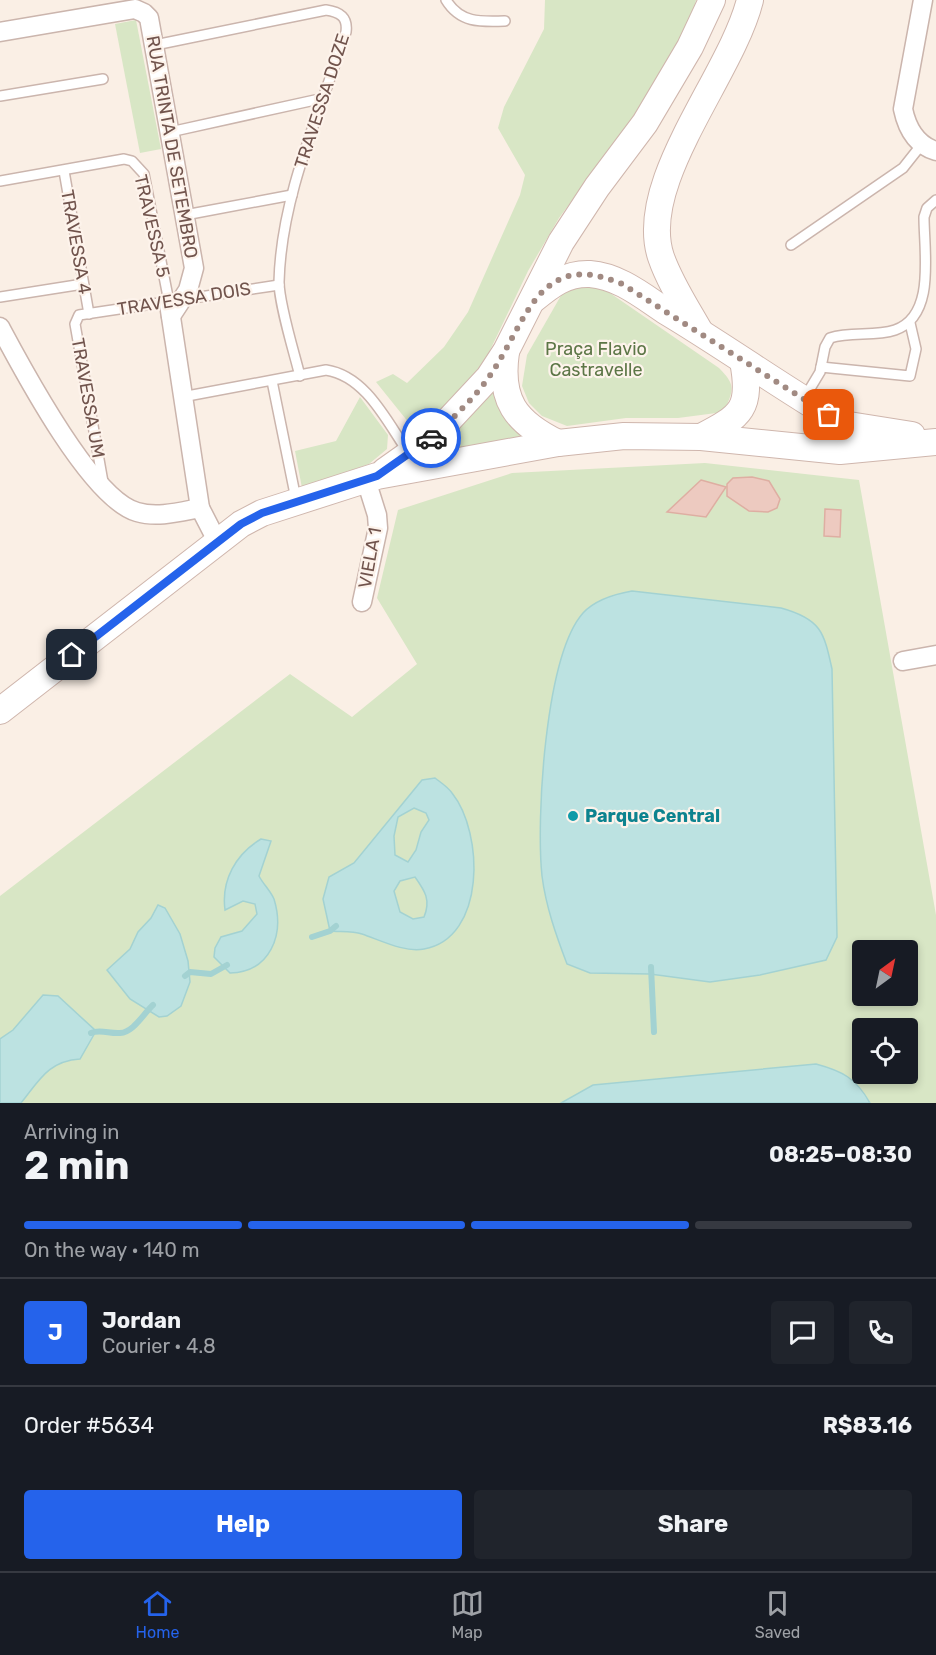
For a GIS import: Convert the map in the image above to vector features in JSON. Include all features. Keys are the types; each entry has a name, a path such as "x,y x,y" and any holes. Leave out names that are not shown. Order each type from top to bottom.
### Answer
{"main road":[{"path":"701,333 674,288 661,256 657,229 661,199 681,145 723,71 739,35 750,0"},
{"path":"372,478 433,436 470,400 506,351 561,242 597,187 645,123 676,72 708,4"},
{"path":"532,300 553,283 565,278 590,274 606,277 622,284 701,333 803,400 849,425 936,440"},
{"path":"506,351 503,374 507,397 518,416 536,432 558,442"},
{"path":"701,437 728,423 742,407 747,397 748,385 743,361"},
{"path":"3,701 217,541 251,519 372,478 558,442 624,436 701,437 840,451 936,440"}],"street":[{"path":"923,0 903,109 906,123 929,148"},
{"name":"RUA TRINTA DE SETEMBRO","path":"0,32 135,9 144,13 148,18 155,45 194,268 193,280 174,306"},
{"path":"174,306 182,397 200,508 217,541"},
{"path":"0,327 50,416 105,491 122,507 138,513 160,515 200,508"},
{"name":"VIELA 1","path":"362,602 378,528 372,478"},
{"path":"903,661 936,655"}],"lane":[{"path":"446,0 453,11 463,18 482,22 505,21"},
{"name":"TRAVESSA DOZE","path":"155,45 326,10 342,15 347,25 292,195 279,285 300,376"},
{"path":"0,96 103,79"},
{"path":"170,132 324,98"},
{"path":"791,245 929,148"},
{"name":"TRAVESSA 5","path":"64,171 124,159 132,161 144,174 174,306"},
{"path":"0,181 64,171"},
{"name":"TRAVESSA 4","path":"64,171 89,314"},
{"path":"185,215 292,195"},
{"path":"803,400 821,367 825,347 830,338 842,334 893,331 910,323 919,313 924,298 924,217 927,208 936,200"},
{"path":"0,297 83,284"},
{"name":"TRAVESSA DOIS","path":"89,314 174,306 279,285"},
{"name":"TRAVESSA UM","path":"89,314 79,315 75,324 105,491"},
{"path":"821,367 910,376 916,349 910,323"},
{"path":"182,397 326,370 340,372 365,392 410,454"},
{"path":"272,381 297,502"}],"green space":[{"path":"545,0 696,0 692,17 665,75 559,218 528,271 482,367 428,429 413,428 376,382 393,374 407,383 444,347 468,312 520,195 525,175 498,128 504,107 544,29"},
{"path":"136,20 161,149 140,153 115,24"},
{"name":"Praça Flavio Castravelle","path":"584,284 607,291 719,368 729,379 732,388 724,412 678,418 626,418 567,426 542,416 529,403 522,386 527,355 563,292"},
{"path":"499,382 531,435 419,461 463,423"},
{"path":"360,397 388,435 387,449 369,464 302,488 295,451 336,441"},
{"name":"Parque Central","path":"705,463 859,480 936,915 936,1103 0,1103 0,896 290,674 352,717 417,664 377,598 398,510 512,473"}],"water":[{"path":"632,591 781,608 813,622 823,636 832,669 837,937 826,960 760,975 710,982 650,974 590,973 567,964 546,899 540,850 542,779 552,700 570,634 583,613 593,604 606,598"},
{"path":"435,778 450,791 463,811 470,833 474,857 473,882 469,905 459,926 444,941 417,950 401,948 358,933 330,931 323,899 329,877 354,863 422,780","holes":["414,808 426,813 429,820 408,862 395,855 394,836 398,817","415,877 424,891 427,906 424,917 413,919 400,912 394,891 400,881"]},
{"path":"261,839 271,841 259,876 274,899 277,912 275,938 264,959 255,966 244,971 230,973 214,957 215,948 221,937 242,931 257,914 255,904 243,901 225,910 225,888 238,860 244,852"},
{"path":"158,905 165,908 180,934 188,961 190,982 181,1006 167,1016 159,1017 130,999 107,970 130,949 138,932 151,918"},
{"path":"43,995 58,996 96,1031 80,1059 52,1068 21,1103 0,1103 0,1039 13,1030"},
{"path":"816,1064 848,1077 852,1080 852,1084 856,1084 865,1094 870,1103 561,1103 593,1085"}],"building":[{"path":"752,477 769,481 780,499 777,508 768,512 749,511 727,496 727,484 733,478"},
{"path":"701,480 726,487 706,517 667,512"},
{"path":"825,509 841,510 840,537 824,536"}],"waterway":[{"path":"312,937 330,931 336,926"},
{"path":"185,976 190,972 211,974 227,965"},
{"path":"651,967 654,1032"},
{"path":"91,1033 125,1032 134,1026 153,1005"}],"way so far":[{"path":"431,438 470,400 489,377 506,351 532,300 553,283 576,275 590,274 606,277 622,284 829,415"}],"place":[{"name":"Parque Central","path":"573,816"}],"route":[{"path":"72,655 241,524 262,513 377,476 431,438"}]}
